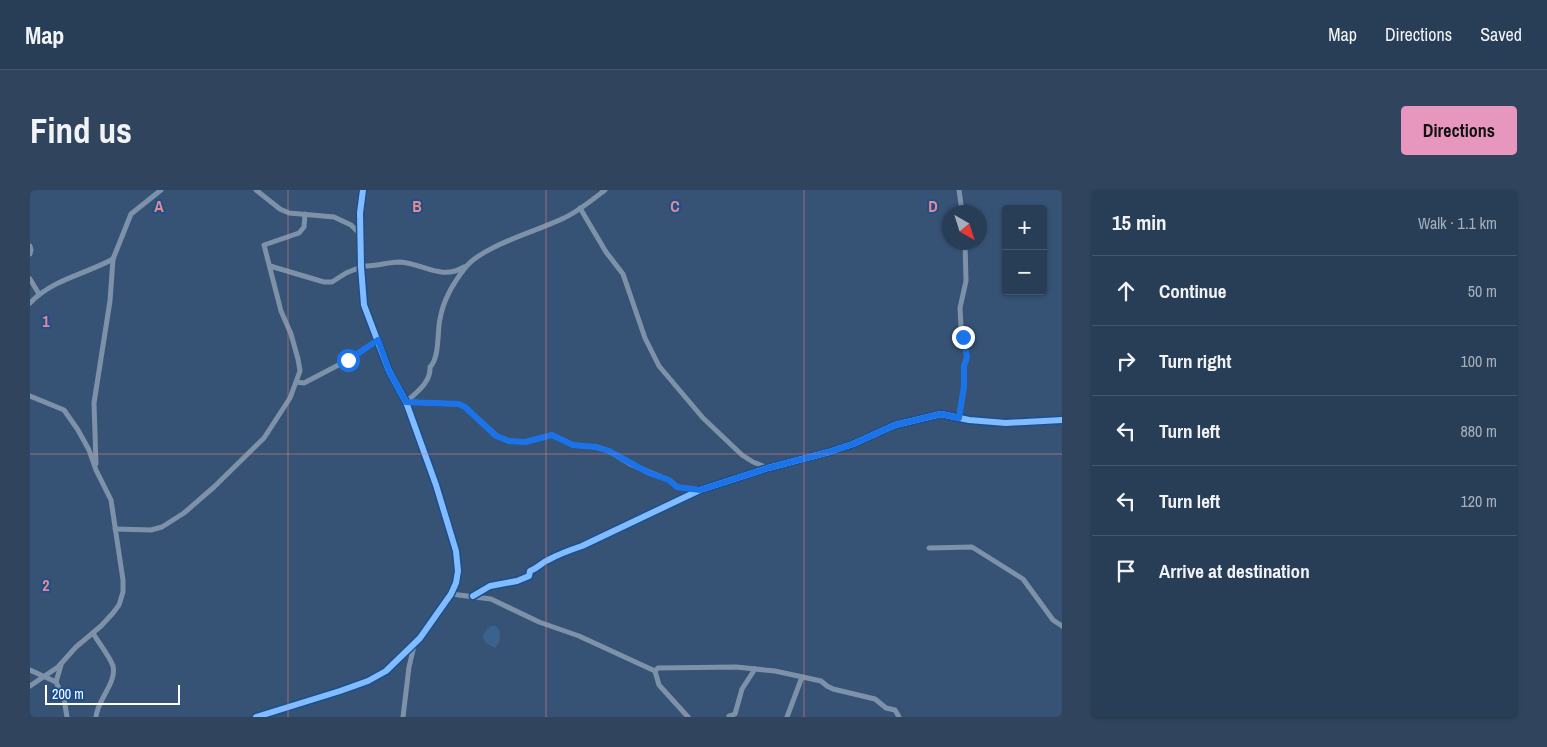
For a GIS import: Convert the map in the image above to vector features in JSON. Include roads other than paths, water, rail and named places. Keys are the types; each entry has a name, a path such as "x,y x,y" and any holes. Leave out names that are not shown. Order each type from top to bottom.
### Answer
{"street":[{"path":"96,470 94,402 110,301 114,259 131,214 161,190"},
{"path":"154,195 167,190"},
{"path":"256,190 289,213 334,217 351,225 361,236"},
{"path":"256,717 340,691 386,671 414,646 451,594 456,583 458,571 456,550 436,484 406,402 389,371 364,305 360,213 363,190"},
{"path":"270,266 324,282 332,282 361,266 370,267 400,262 441,272 460,270 499,245 564,218 605,190"},
{"path":"958,190 961,205"},
{"path":"580,208 606,252 624,274 645,338 659,366 702,418 742,455 768,468"},
{"path":"115,529 151,530 162,527 184,513 214,487 264,438 290,398 300,371 298,359 291,334 280,311 264,245 299,233 304,227 305,214"},
{"path":"30,246 30,254"},
{"path":"959,418 964,386 964,366 967,357 961,327 960,308 966,281 965,250"},
{"path":"30,303 39,294 75,274 114,259"},
{"path":"406,402 421,389 431,374 430,367 435,356 442,311 457,279 467,265"},
{"path":"30,279 39,294"},
{"path":"296,382 304,383 348,360 378,340"},
{"path":"30,396 64,410 89,450 96,470 111,500 115,514 115,529 118,538 123,580 123,592 119,605 101,626 76,647 53,671 30,686"},
{"path":"406,402 459,404 465,407 496,436 503,439 525,442 552,435 573,445 596,447 609,451 640,469 669,480 677,487 700,490"},
{"path":"473,596 490,586 517,581 529,576 530,571 545,561 582,546 700,490 853,444 895,425 941,414 1006,423 1062,420"},
{"path":"929,548 972,548 1023,579 1053,620 1062,626"},
{"path":"451,594 491,600 539,622 579,636 655,671 659,685 688,717"},
{"path":"93,633 113,666 114,674 96,709 96,717"},
{"path":"402,717 414,646"},
{"path":"64,660 56,682 64,699 67,717"},
{"path":"655,671 658,668 666,667 736,667 775,671 821,681 833,689 875,699 886,708 895,710 899,717"},
{"path":"729,716 735,714 742,689 756,669"},
{"path":"30,670 56,682"},
{"path":"787,717 802,677"}],"water":[{"path":"491,626 496,626 500,634 499,643 495,648 487,644 482,637"}]}
